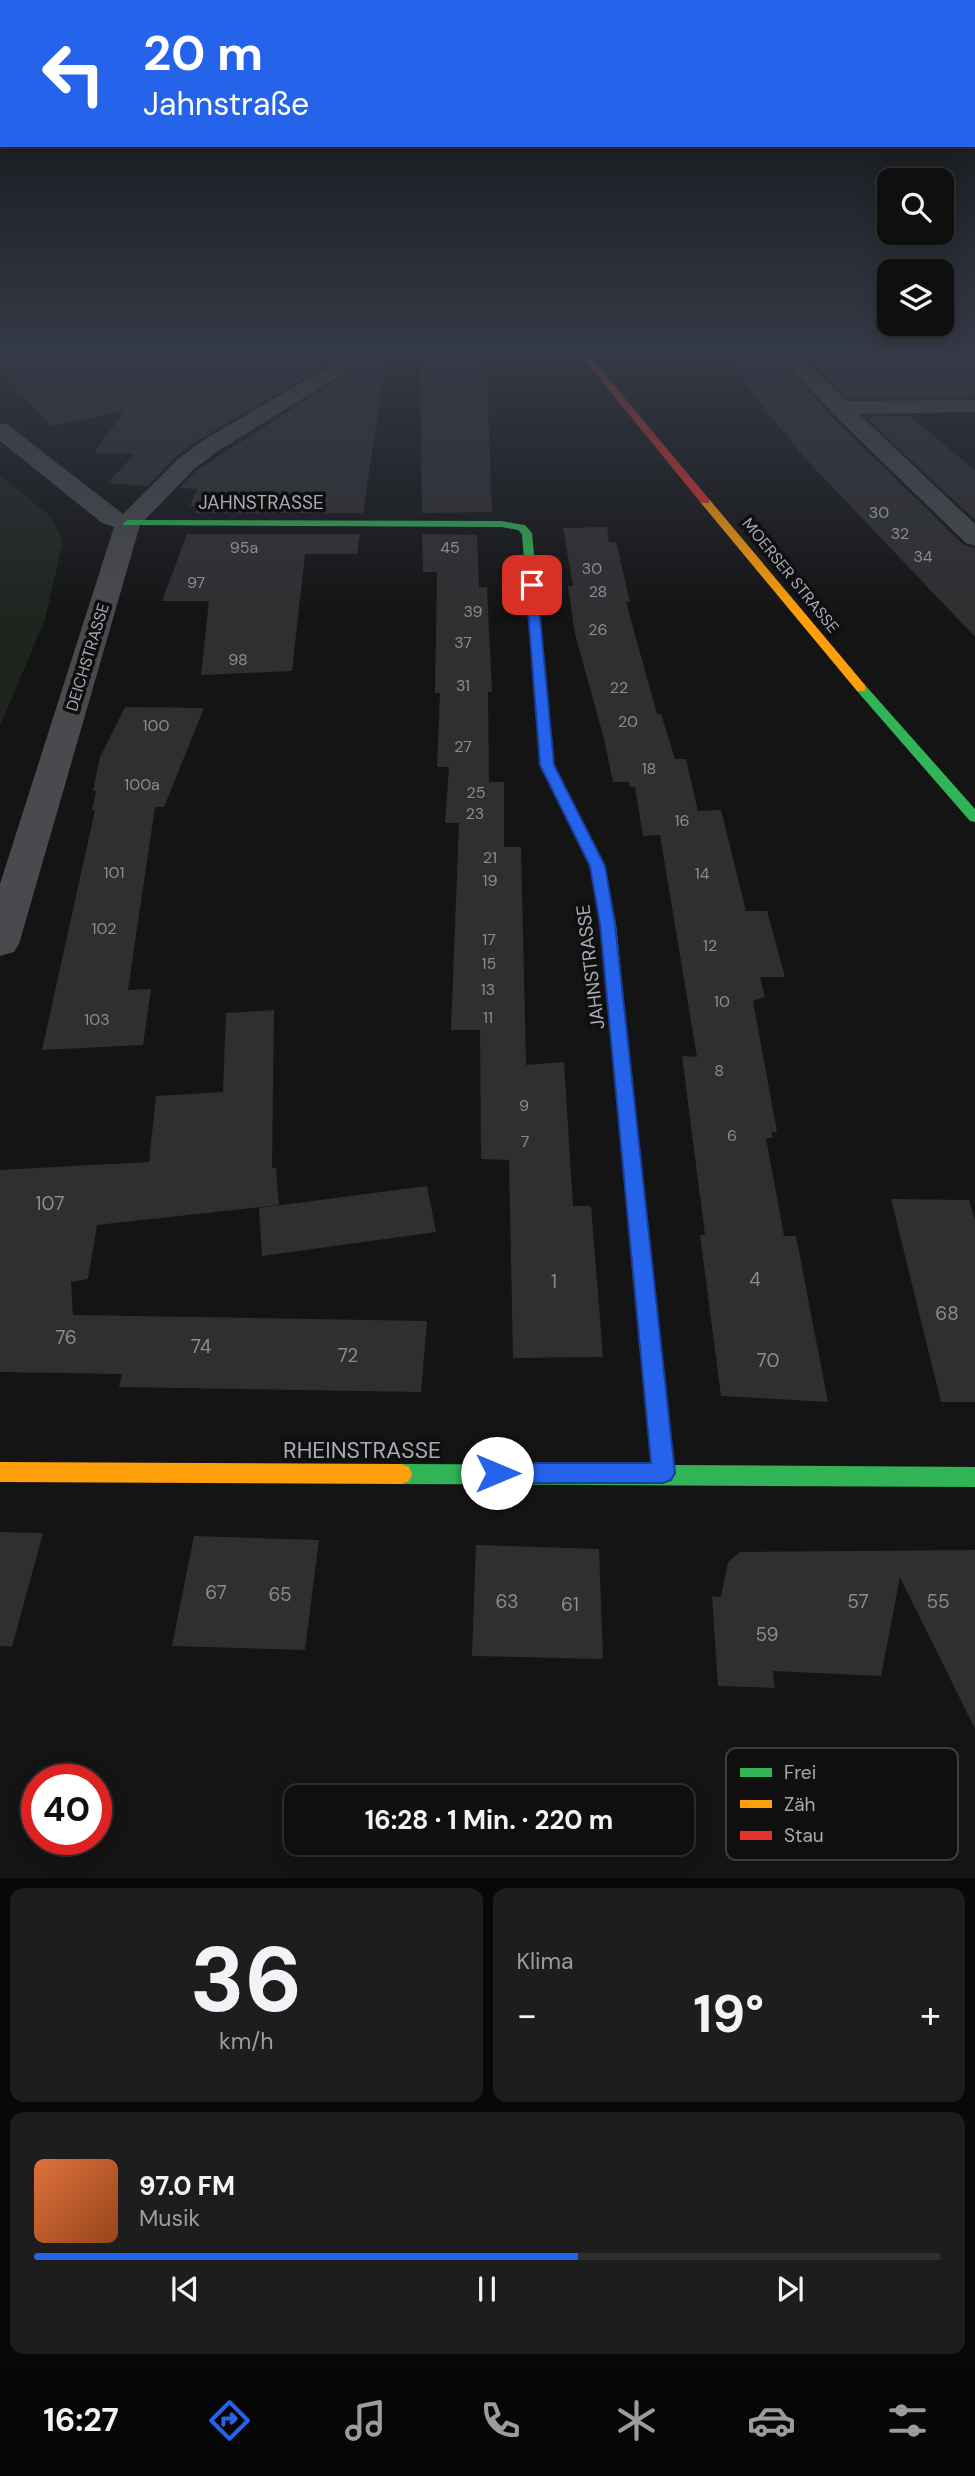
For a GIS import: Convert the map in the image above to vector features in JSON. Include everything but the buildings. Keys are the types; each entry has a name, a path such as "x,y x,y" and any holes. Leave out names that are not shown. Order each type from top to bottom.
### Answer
{"street":[{"path":"13,441 111,518 128,523 186,464 219,441"},
{"name":"MOERSER STRASSE","path":"655,441 853,680 975,818"},
{"path":"874,441 975,538"},
{"name":"DEICHSTRASSE","path":"0,944 128,523"},
{"name":"JAHNSTRASSE","path":"128,523 501,524 521,527 527,533 547,765 597,866 608,924 663,1473"},
{"name":"RHEINSTRASSE","path":"0,1472 663,1473 975,1477"}],"shaded area":[{"path":"0,475 51,517 63,541 45,619 0,726"}],"traffic: fast":[{"path":"128,523 501,524 521,527 527,533 547,764 597,866 608,924 613,973"},
{"path":"861,688 975,818"},
{"path":"642,1268 663,1473"},
{"path":"401,1474 975,1477"}],"traffic: slow":[{"path":"705,501 861,688"},
{"path":"613,973 642,1268"},
{"path":"0,1472 401,1474"}],"traffic: jam":[{"path":"655,441 705,501"}],"route":[{"path":"497,1473 663,1473 608,924 597,866 547,765 532,585"}]}
